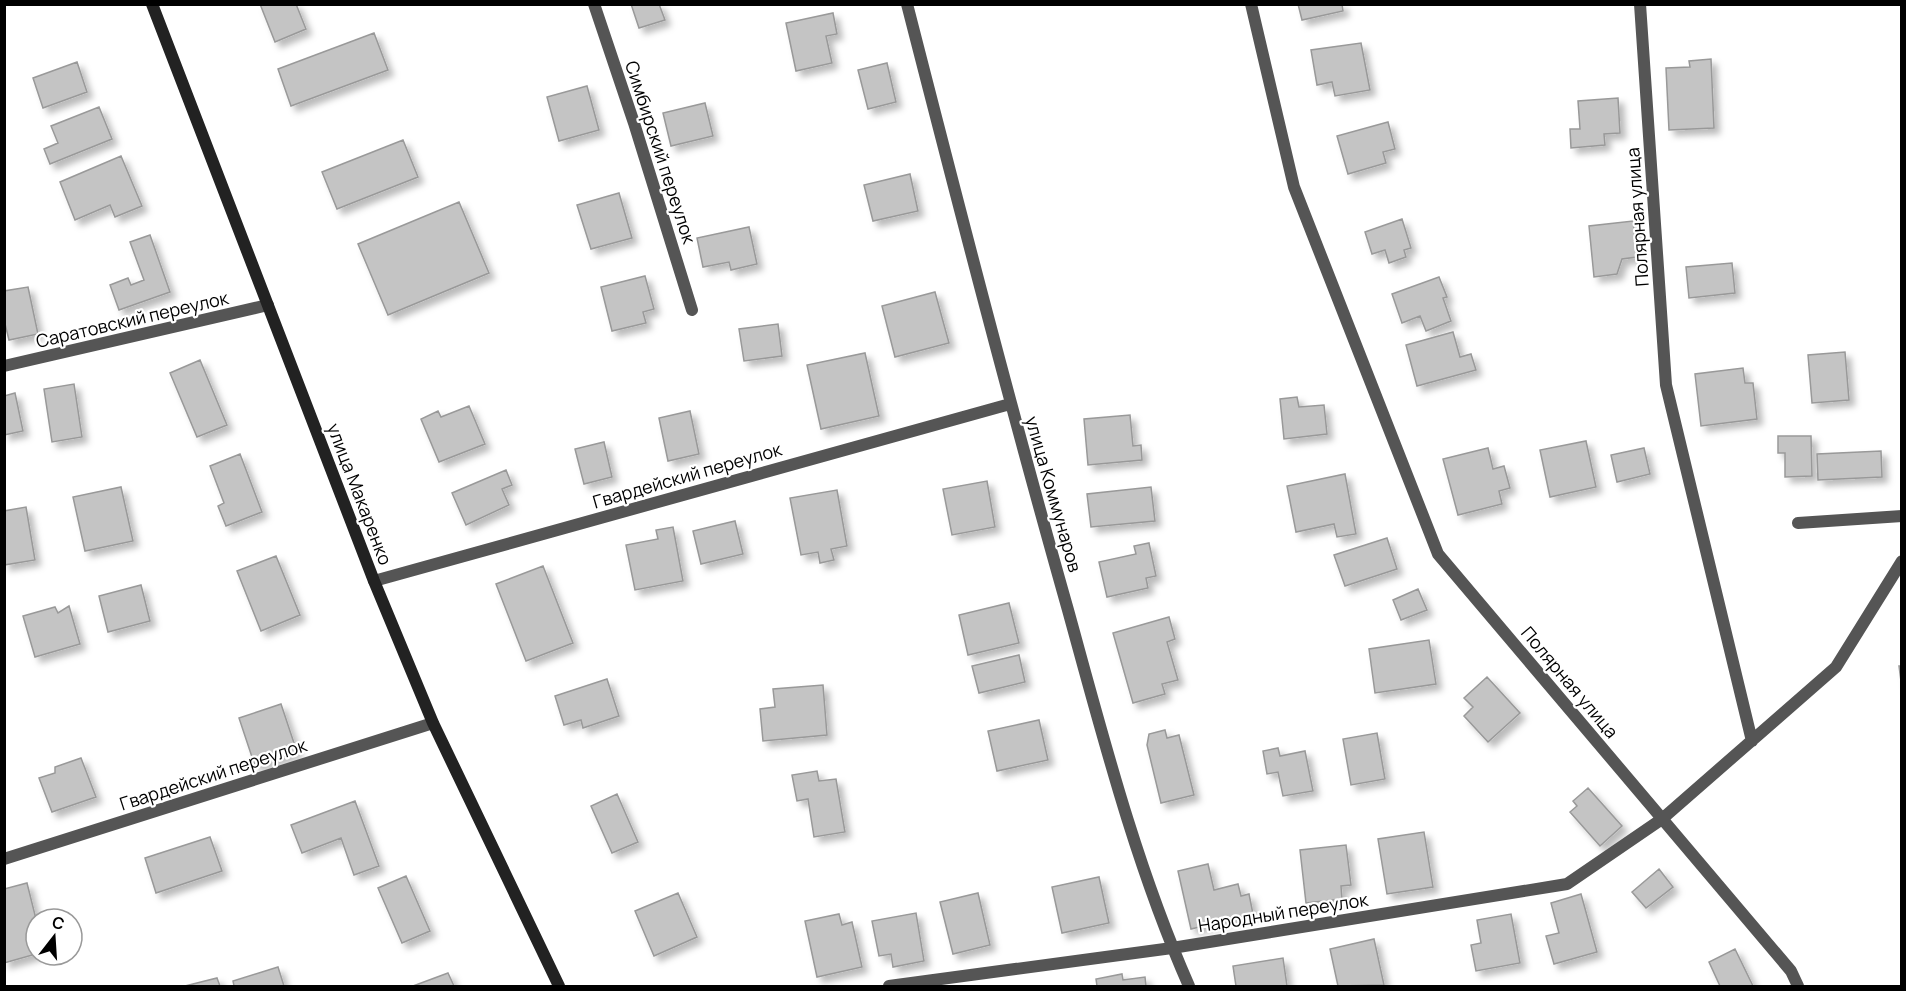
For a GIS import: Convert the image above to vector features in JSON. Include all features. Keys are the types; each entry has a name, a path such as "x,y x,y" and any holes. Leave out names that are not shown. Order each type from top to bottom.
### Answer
{"main road":[{"name":"улица Макаренко","path":"152,4 374,581 433,723 559,987"}],"street":[{"name":"Симбирский переулок","path":"594,4 692,310"},
{"name":"улица Коммунаров","path":"907,4 1010,404 1119,794 1172,948 1189,987"},
{"name":"Полярная улица","path":"1251,4 1294,187 1438,554 1791,971 1798,987"},
{"name":"Полярная улица","path":"1640,4 1666,385 1752,741"},
{"name":"Саратовский переулок","path":"4,366 268,305"},
{"name":"Гвардейский переулок","path":"374,581 1010,404"},
{"path":"1798,523 1902,516"},
{"name":"Народный переулок","path":"889,987 1172,948 1567,884 1662,819 1836,667 1902,561"},
{"name":"Гвардейский переулок","path":"4,860 433,723"}],"building":[{"path":"260,4 296,4 306,29 275,42"},
{"path":"631,4 659,4 665,20 639,28"},
{"path":"1298,4 1342,4 1343,11 1302,20"},
{"path":"833,13 837,34 826,36 832,63 796,71 786,23"},
{"path":"374,33 388,70 291,106 278,69"},
{"path":"1361,43 1370,90 1335,96 1332,82 1317,85 1311,50"},
{"path":"1711,59 1714,128 1669,130 1666,68 1690,67 1689,61"},
{"path":"77,62 87,92 43,108 33,78"},
{"path":"887,63 896,102 868,109 858,70"},
{"path":"587,86 599,130 559,141 547,97"},
{"path":"1618,98 1620,133 1604,134 1605,145 1571,148 1570,129 1580,129 1578,101"},
{"path":"705,103 713,136 671,146 663,113"},
{"path":"99,107 112,139 50,164 44,149 58,143 51,126"},
{"path":"1388,122 1395,149 1383,152 1386,163 1348,174 1337,136"},
{"path":"403,140 418,177 337,209 322,172"},
{"path":"121,156 142,206 115,217 110,205 75,220 60,182"},
{"path":"910,174 918,211 873,221 864,185"},
{"path":"619,193 632,238 591,249 577,205"},
{"path":"459,202 489,273 388,315 358,244"},
{"path":"1402,219 1411,248 1404,250 1406,257 1389,263 1385,250 1372,254 1365,232"},
{"path":"1633,221 1637,257 1622,259 1617,274 1594,277 1589,226"},
{"path":"749,227 757,264 731,270 729,262 703,267 697,238"},
{"path":"150,235 170,292 119,310 110,285 128,278 131,285 144,280 130,242"},
{"path":"1732,263 1735,293 1689,298 1686,267"},
{"path":"645,276 654,309 643,312 646,323 612,331 601,287"},
{"path":"1439,277 1447,297 1443,298 1451,321 1426,331 1420,316 1402,323 1392,294"},
{"path":"28,287 38,334 9,340 4,320 4,291"},
{"path":"935,292 949,343 895,357 882,306"},
{"path":"778,324 782,356 744,361 739,329"},
{"path":"1453,332 1460,357 1471,354 1476,370 1417,386 1406,345"},
{"path":"1845,352 1849,400 1812,403 1808,355"},
{"path":"865,353 879,416 821,429 807,365"},
{"path":"200,360 227,425 197,437 170,373"},
{"path":"1743,368 1745,383 1753,383 1757,419 1701,426 1695,374"},
{"path":"74,384 82,437 52,442 44,389"},
{"path":"15,393 23,431 4,435 4,396"},
{"path":"1297,397 1299,407 1324,405 1327,434 1284,439 1280,399"},
{"path":"469,406 485,444 439,462 421,419 438,411 441,417"},
{"path":"690,411 699,454 668,461 659,418"},
{"path":"1130,415 1133,446 1141,445 1142,460 1088,465 1084,419"},
{"path":"1778,436 1811,436 1812,476 1785,477 1785,453 1778,453"},
{"path":"1586,441 1596,487 1550,497 1540,450"},
{"path":"604,442 612,477 584,484 575,449"},
{"path":"1488,448 1493,469 1504,466 1510,488 1499,491 1502,504 1458,515 1443,459"},
{"path":"1644,448 1650,474 1617,482 1611,455"},
{"path":"1881,451 1882,477 1818,480 1817,454"},
{"path":"240,454 262,512 226,526 218,506 224,503 210,466"},
{"path":"506,470 512,485 502,489 509,505 466,525 452,493"},
{"path":"1345,474 1356,534 1337,537 1334,524 1296,532 1287,486"},
{"path":"987,481 995,527 952,535 943,489"},
{"path":"121,487 133,541 85,551 73,497"},
{"path":"1151,487 1155,521 1091,527 1087,494"},
{"path":"837,490 847,546 831,549 834,560 820,563 818,552 801,555 790,498"},
{"path":"26,507 35,560 4,565 4,511"},
{"path":"735,521 743,554 701,564 693,531"},
{"path":"673,527 683,581 635,590 626,545 658,539 656,530"},
{"path":"1387,538 1397,569 1345,586 1334,555"},
{"path":"1149,543 1156,576 1146,578 1148,588 1107,597 1099,562 1136,554 1134,546"},
{"path":"276,556 300,615 261,631 237,571"},
{"path":"543,566 573,643 526,661 496,584"},
{"path":"141,585 150,621 108,632 99,596"},
{"path":"1418,589 1427,610 1401,620 1393,600"},
{"path":"1009,603 1019,643 968,655 959,615"},
{"path":"69,606 80,644 35,657 23,616 55,607 58,613"},
{"path":"1169,617 1175,639 1167,642 1178,680 1162,684 1165,694 1133,703 1113,633"},
{"path":"1429,640 1436,684 1375,693 1369,649"},
{"path":"1019,655 1025,682 979,693 972,666"},
{"path":"1899,666 1902,666 1902,689"},
{"path":"1487,677 1520,713 1488,742 1464,716 1473,707 1464,698"},
{"path":"607,679 619,716 583,728 581,720 564,725 555,696"},
{"path":"823,685 827,735 763,741 760,709 775,707 773,689"},
{"path":"281,704 297,752 255,766 239,718"},
{"path":"1039,720 1048,760 997,771 988,731"},
{"path":"1165,730 1167,738 1179,735 1194,795 1161,803 1147,745 1149,734"},
{"path":"1377,733 1385,779 1351,785 1343,739"},
{"path":"1278,748 1280,756 1305,751 1313,791 1283,796 1278,772 1267,774 1263,751"},
{"path":"81,758 96,797 52,812 39,778 55,773 55,767"},
{"path":"817,771 819,781 836,779 845,832 814,837 808,799 797,801 792,775"},
{"path":"1588,788 1622,826 1600,846 1570,812 1577,806 1573,801"},
{"path":"617,794 638,842 612,853 591,806"},
{"path":"355,801 379,866 354,875 341,838 302,853 291,825"},
{"path":"1424,832 1433,887 1387,894 1378,839"},
{"path":"210,837 222,871 156,893 145,858"},
{"path":"1346,845 1351,885 1341,886 1342,899 1306,903 1300,850"},
{"path":"1208,864 1214,890 1238,884 1241,896 1249,894 1253,914 1191,929 1178,871"},
{"path":"1659,869 1673,887 1646,908 1632,892"},
{"path":"406,876 430,931 402,943 378,888"},
{"path":"1099,877 1109,923 1062,933 1052,887"},
{"path":"27,883 33,907 24,907 24,957 4,963 4,889"},
{"path":"678,893 697,937 654,956 635,911"},
{"path":"978,893 990,945 953,954 940,902"},
{"path":"1581,894 1597,952 1554,964 1546,936 1559,933 1551,903"},
{"path":"916,913 924,961 893,967 891,954 879,956 872,921"},
{"path":"839,914 842,925 852,922 862,967 817,977 805,921"},
{"path":"1511,914 1520,963 1476,971 1471,945 1481,943 1477,920"},
{"path":"1374,939 1384,985 1338,986 1330,949"},
{"path":"1735,949 1753,986 1720,986 1709,962"},
{"path":"1283,958 1287,986 1236,986 1233,966"},
{"path":"278,967 284,986 234,986 233,981"},
{"path":"448,973 454,986 413,986"},
{"path":"1122,974 1123,980 1145,977 1146,986 1097,986 1096,979"},
{"path":"217,978 220,986 185,986"}]}
